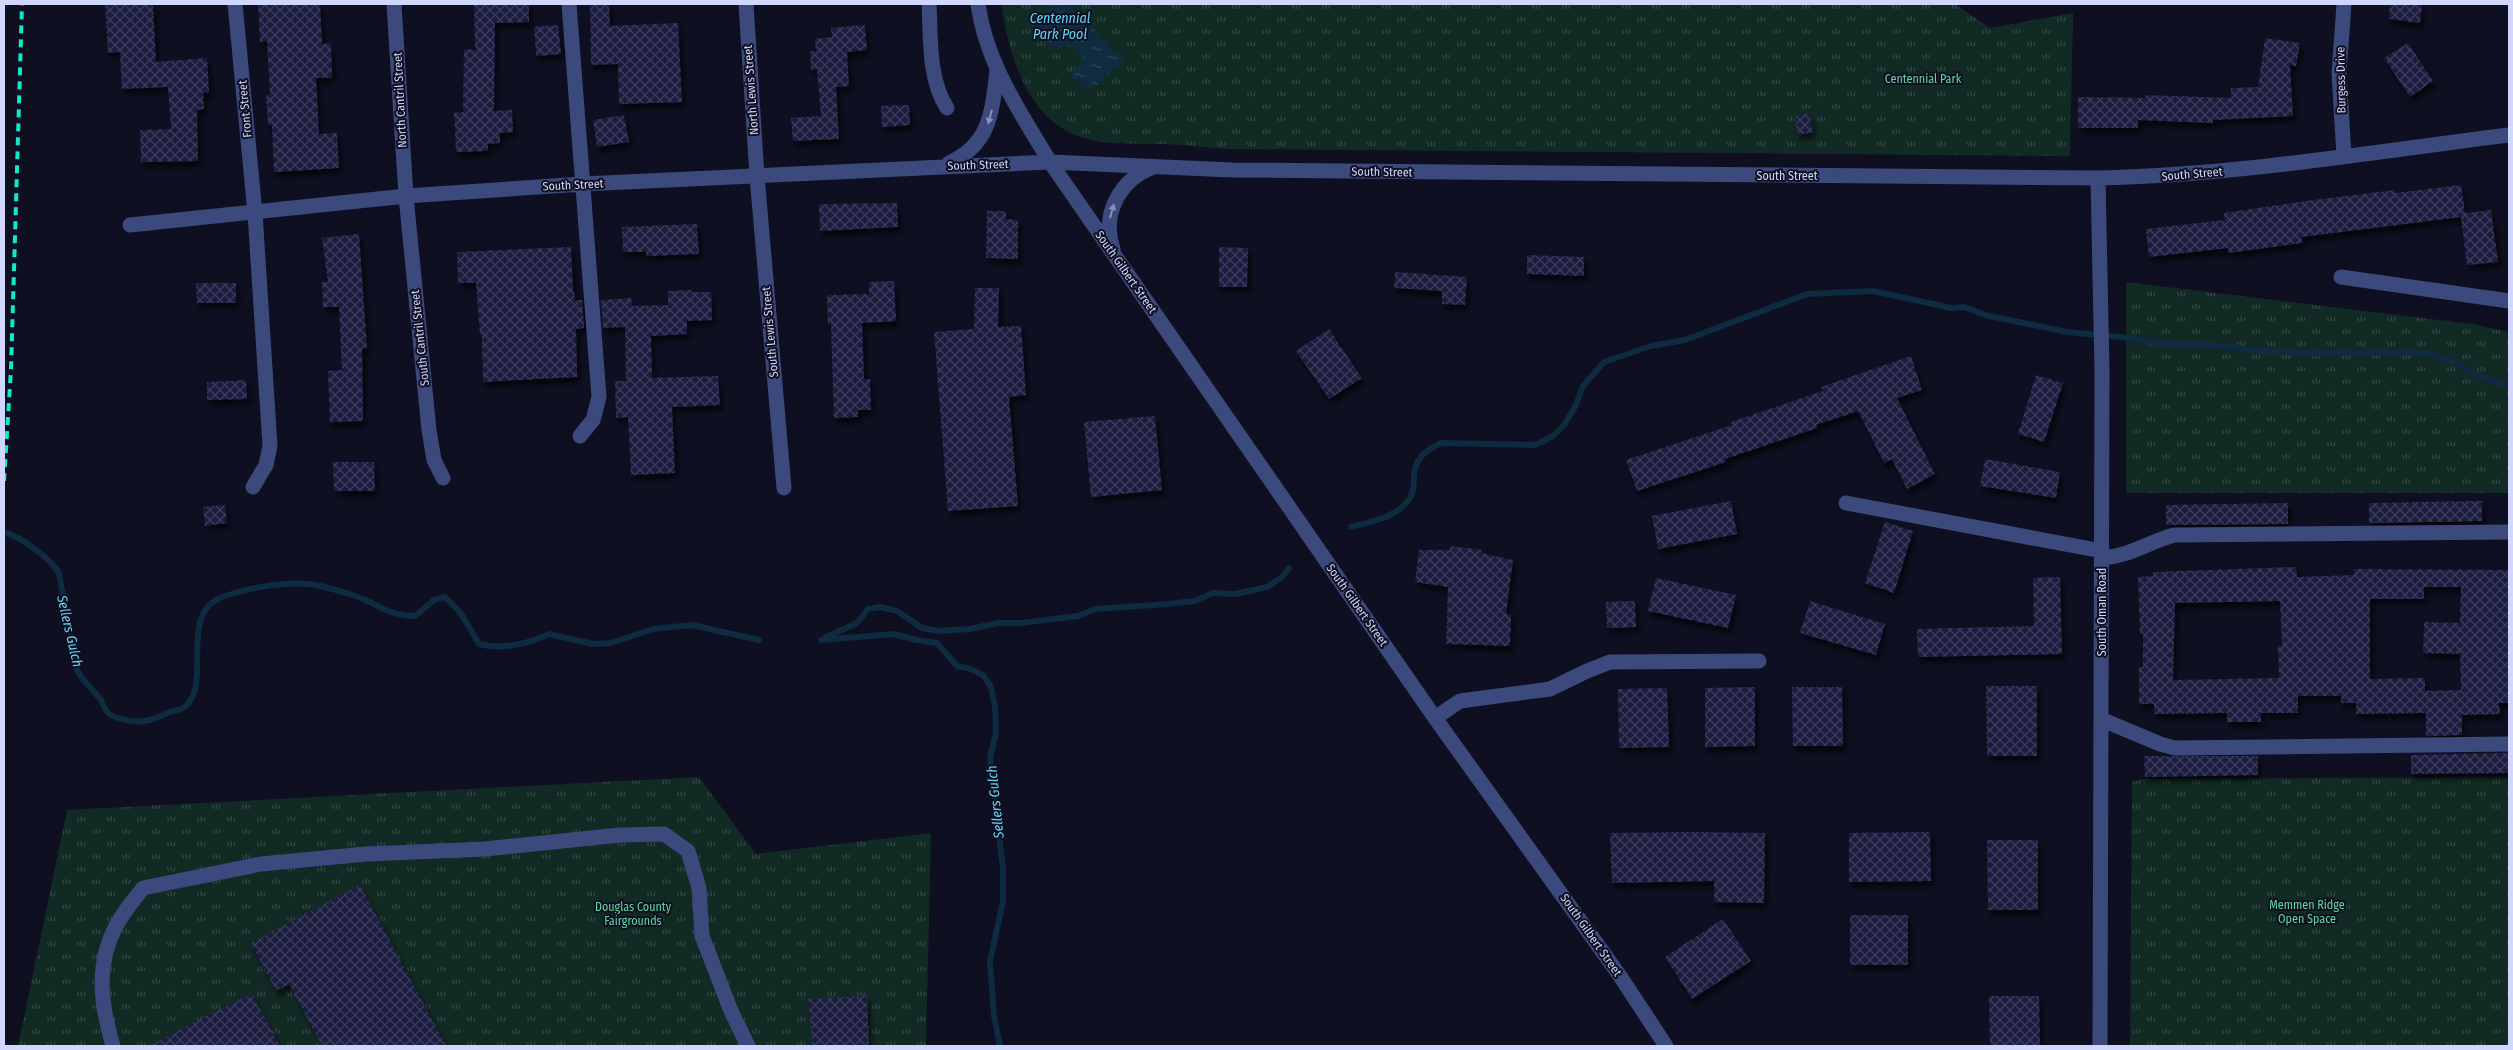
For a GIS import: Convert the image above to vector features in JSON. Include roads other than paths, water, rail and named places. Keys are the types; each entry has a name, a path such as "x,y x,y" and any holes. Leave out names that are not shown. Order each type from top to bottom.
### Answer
{"street":[{"name":"Front Street","path":"235,4 255,214 270,446 266,465 261,477 253,487"},
{"name":"North Cantril Street","path":"394,4 406,196"},
{"path":"570,4 599,398 593,420 580,436"},
{"name":"North Lewis Street","path":"746,4 757,176"},
{"path":"929,4 934,77 938,92 947,108"},
{"name":"South Gilbert Street","path":"978,4 983,28 997,68 1008,92 1050,162 1435,718 1620,976 1666,1046"},
{"name":"Burgess Drive","path":"2344,4 2339,73 2344,156"},
{"path":"942,166 966,154 982,137 991,112 997,68"},
{"name":"South Street","path":"130,225 255,214 406,196 583,184 942,166 1050,162 1242,170 2098,178 2190,175 2509,135"},
{"path":"1116,259 1111,243 1109,220 1117,196 1136,176 1158,166"},
{"name":"South Lewis Street","path":"757,176 784,488"},
{"name":"South Oman Road","path":"2098,178 2102,372 2103,720 2100,1046"},
{"name":"South Cantril Street","path":"406,196 431,446 434,460 443,478"},
{"path":"2341,277 2509,301"},
{"path":"1846,503 2120,556 2138,551 2156,540 2174,535 2509,532"},
{"path":"1435,718 1460,701 1550,689 1587,670 1610,662 1759,661"},
{"path":"2103,720 2160,744 2175,748 2509,744"},
{"path":"113,1046 103,1012 102,963 116,926 143,888 261,864 366,854 485,849 620,835 664,834 688,851 699,888 702,936 731,1011 748,1046"}],"water":[{"name":"Centennial Park Pool","path":"1054,4 1069,4 1124,60 1098,85 1085,88 1070,74 1085,59 1070,44 1058,47 1048,44 1030,27"}],"waterway":[{"path":"1351,527 1372,522 1399,510 1410,497 1419,459 1427,451 1441,443 1535,445 1553,436 1564,425 1576,405 1583,386 1604,362 1651,346 1685,340 1807,294 1873,291 1951,308 1965,307 1985,315 2067,332 2130,338 2162,344 2200,344 2266,351 2320,353 2403,352 2428,354 2455,362 2472,373 2509,387"},
{"name":"Sellers Gulch","path":"4,532 11,534 34,549 49,561 59,573 78,672 101,700 108,713 128,721 149,720 186,706 193,694 197,680 198,631 202,616 210,604 234,593 276,585 307,584 325,587 363,599 397,614 415,616 434,600 444,597 460,613 479,644 488,646 515,645 549,634 593,644 611,643 653,629 692,625 759,640"},
{"path":"826,637 857,623 868,609 880,607 897,611 922,628 938,631 970,629 998,623 1021,623 1078,616 1095,609 1194,601 1213,593 1235,594 1267,587 1281,578 1289,568"},
{"name":"Sellers Gulch","path":"821,640 894,634 937,643 957,666 968,668 983,675 991,687 995,706 996,733 990,757 1003,868 1003,902 990,961 994,1016 1000,1046"}],"railway":[{"path":"4,481 11,369 22,4"}],"park label":[{"name":"Centennial Park","path":"1923,79"},
{"name":"Memmen Ridge Open Space","path":"2307,912"},
{"name":"Douglas County Fairgrounds","path":"633,914"}]}
